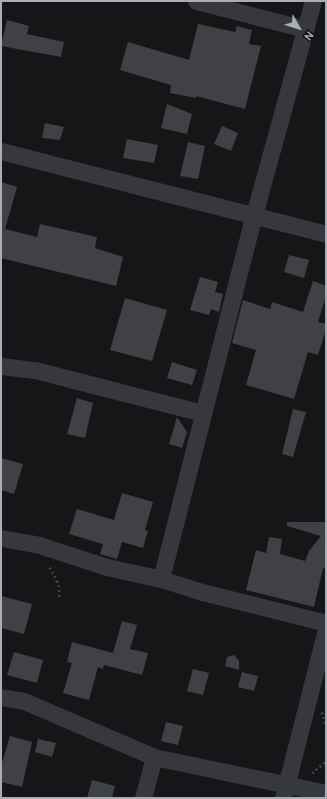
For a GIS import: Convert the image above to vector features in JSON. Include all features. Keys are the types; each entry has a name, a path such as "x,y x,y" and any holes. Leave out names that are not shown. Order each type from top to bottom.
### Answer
{"street":[{"path":"196,1 305,29"},
{"path":"161,578 254,215 313,1"},
{"path":"1,151 326,234"},
{"path":"1,366 35,370 203,414"},
{"path":"1,538 39,545 107,567 161,578 202,592 326,623"},
{"path":"286,791 326,629"},
{"path":"1,697 24,701 154,757 286,791 326,793"},
{"path":"144,798 154,757"}],"path":[{"path":"39,545 59,585 60,599"}],"building":[{"path":"7,20 29,26 27,34 64,42 61,57 1,46"},
{"path":"198,24 235,32 237,26 252,30 249,44 261,46 245,109 196,96 196,98 170,93 171,85 120,70 128,42 189,60"},
{"path":"167,104 192,114 187,134 161,128"},
{"path":"45,123 64,127 60,140 42,138"},
{"path":"222,126 238,133 231,151 214,144"},
{"path":"127,139 158,145 154,163 123,158"},
{"path":"188,142 205,146 198,179 180,176"},
{"path":"1,182 17,187 5,229 37,237 40,224 97,237 95,248 123,257 116,286 1,258"},
{"path":"289,255 309,260 304,278 284,272"},
{"path":"200,277 218,282 215,292 223,294 219,312 211,309 209,315 190,310"},
{"path":"313,281 326,286 326,296 318,322 326,324 326,329 318,355 308,352 294,399 246,385 256,350 232,343 243,300 270,309 272,302 303,312"},
{"path":"125,298 167,310 152,361 110,350"},
{"path":"172,362 197,370 192,385 167,378"},
{"path":"77,398 93,403 85,438 67,434"},
{"path":"293,409 306,412 293,457 282,454"},
{"path":"177,417 187,432 182,448 169,444"},
{"path":"1,458 23,464 14,494 1,490"},
{"path":"122,493 153,502 145,530 148,531 143,548 122,542 117,559 100,554 103,544 69,534 77,509 114,520"},
{"path":"287,522 326,522 326,569 323,568 314,607 246,590 256,550 266,553 269,537 282,539 280,554 305,561 309,551 321,536 287,526"},
{"path":"1,596 32,604 24,634 1,628"},
{"path":"122,621 137,625 130,649 148,653 142,675 104,665 103,669 98,667 89,700 63,693 72,663 67,662 72,642 113,653"},
{"path":"14,652 43,660 37,683 7,675"},
{"path":"234,655 239,661 239,670 225,666 227,657"},
{"path":"193,669 209,673 203,695 187,691"},
{"path":"242,672 258,676 254,691 238,687"},
{"path":"166,722 183,726 178,745 161,741"},
{"path":"10,736 32,742 22,787 1,782 1,766"},
{"path":"38,739 56,743 52,757 35,752"},
{"path":"92,780 115,786 112,798 87,798"}]}
